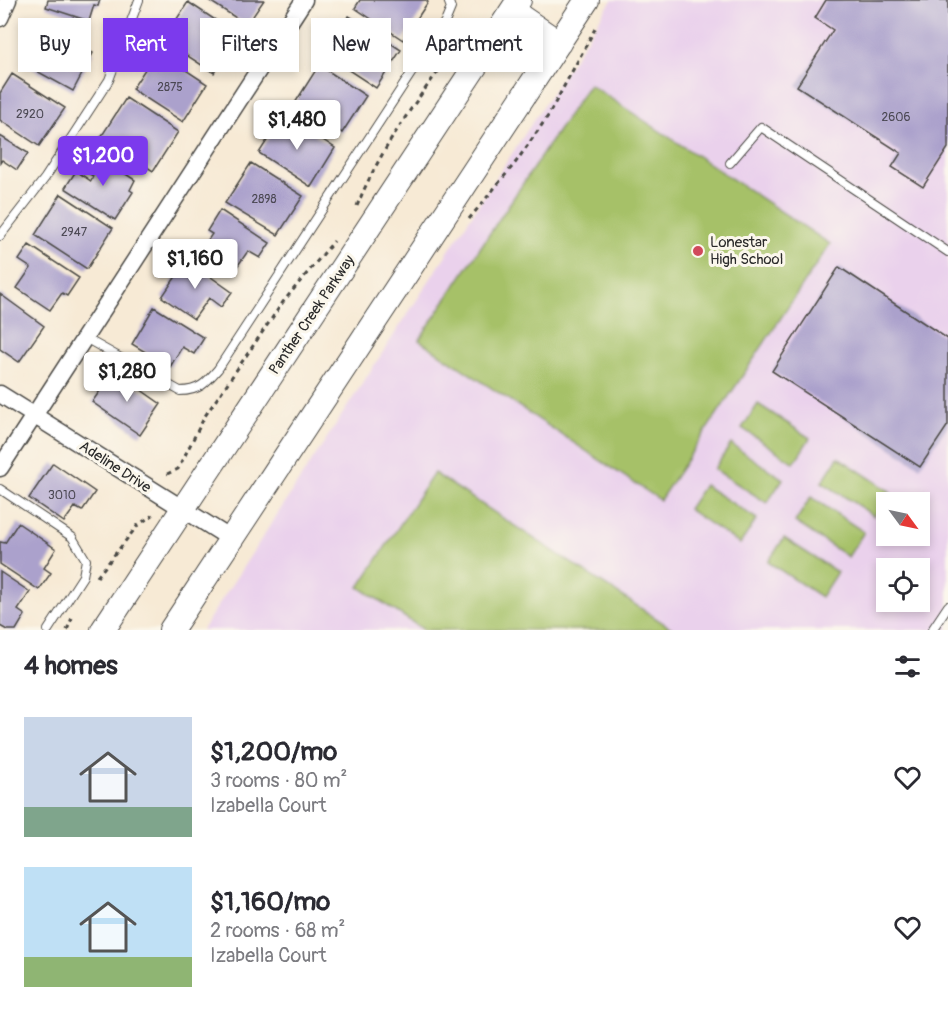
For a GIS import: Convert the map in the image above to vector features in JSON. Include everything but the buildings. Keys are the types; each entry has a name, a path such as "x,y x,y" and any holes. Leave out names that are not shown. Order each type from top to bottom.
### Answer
{"main road":[{"path":"171,630 587,0"},
{"path":"516,6 559,43"},
{"name":"Panther Creek Parkway","path":"103,630 516,6"}],"street":[{"path":"0,18 8,0"},
{"path":"0,468 304,0"},
{"name":"Adeline Drive","path":"0,394 231,539"}],"lane":[{"path":"0,236 45,178 109,80 139,0"},
{"path":"85,338 180,391 191,391 205,385 225,359 446,21 451,8 448,0"},
{"path":"730,163 761,127 948,252"},
{"path":"0,489 72,537 86,560 83,576 48,630"},
{"path":"932,630 948,606"}],"path":[{"path":"356,207 368,177 384,150 485,12"},
{"path":"167,474 178,469 205,416 283,302 340,235"},
{"path":"92,583 138,525 156,513"},
{"path":"67,630 74,615"}],"shaded area":[{"name":"Lonestar High School","path":"612,0 948,0 948,630 202,630"}],"green space":[{"path":"589,84 830,244 660,500 419,340"},
{"path":"758,404 810,438 794,463 742,428"},
{"path":"731,444 783,479 767,503 714,469"},
{"path":"838,457 891,492 876,492 874,516 822,482"},
{"path":"434,473 674,630 424,630 359,587"},
{"path":"704,485 757,519 740,544 688,509"},
{"path":"811,497 864,532 848,557 795,522"},
{"path":"784,538 837,572 821,597 768,562"}],"place":[{"name":"Lonestar High School","path":"698,251"}]}
